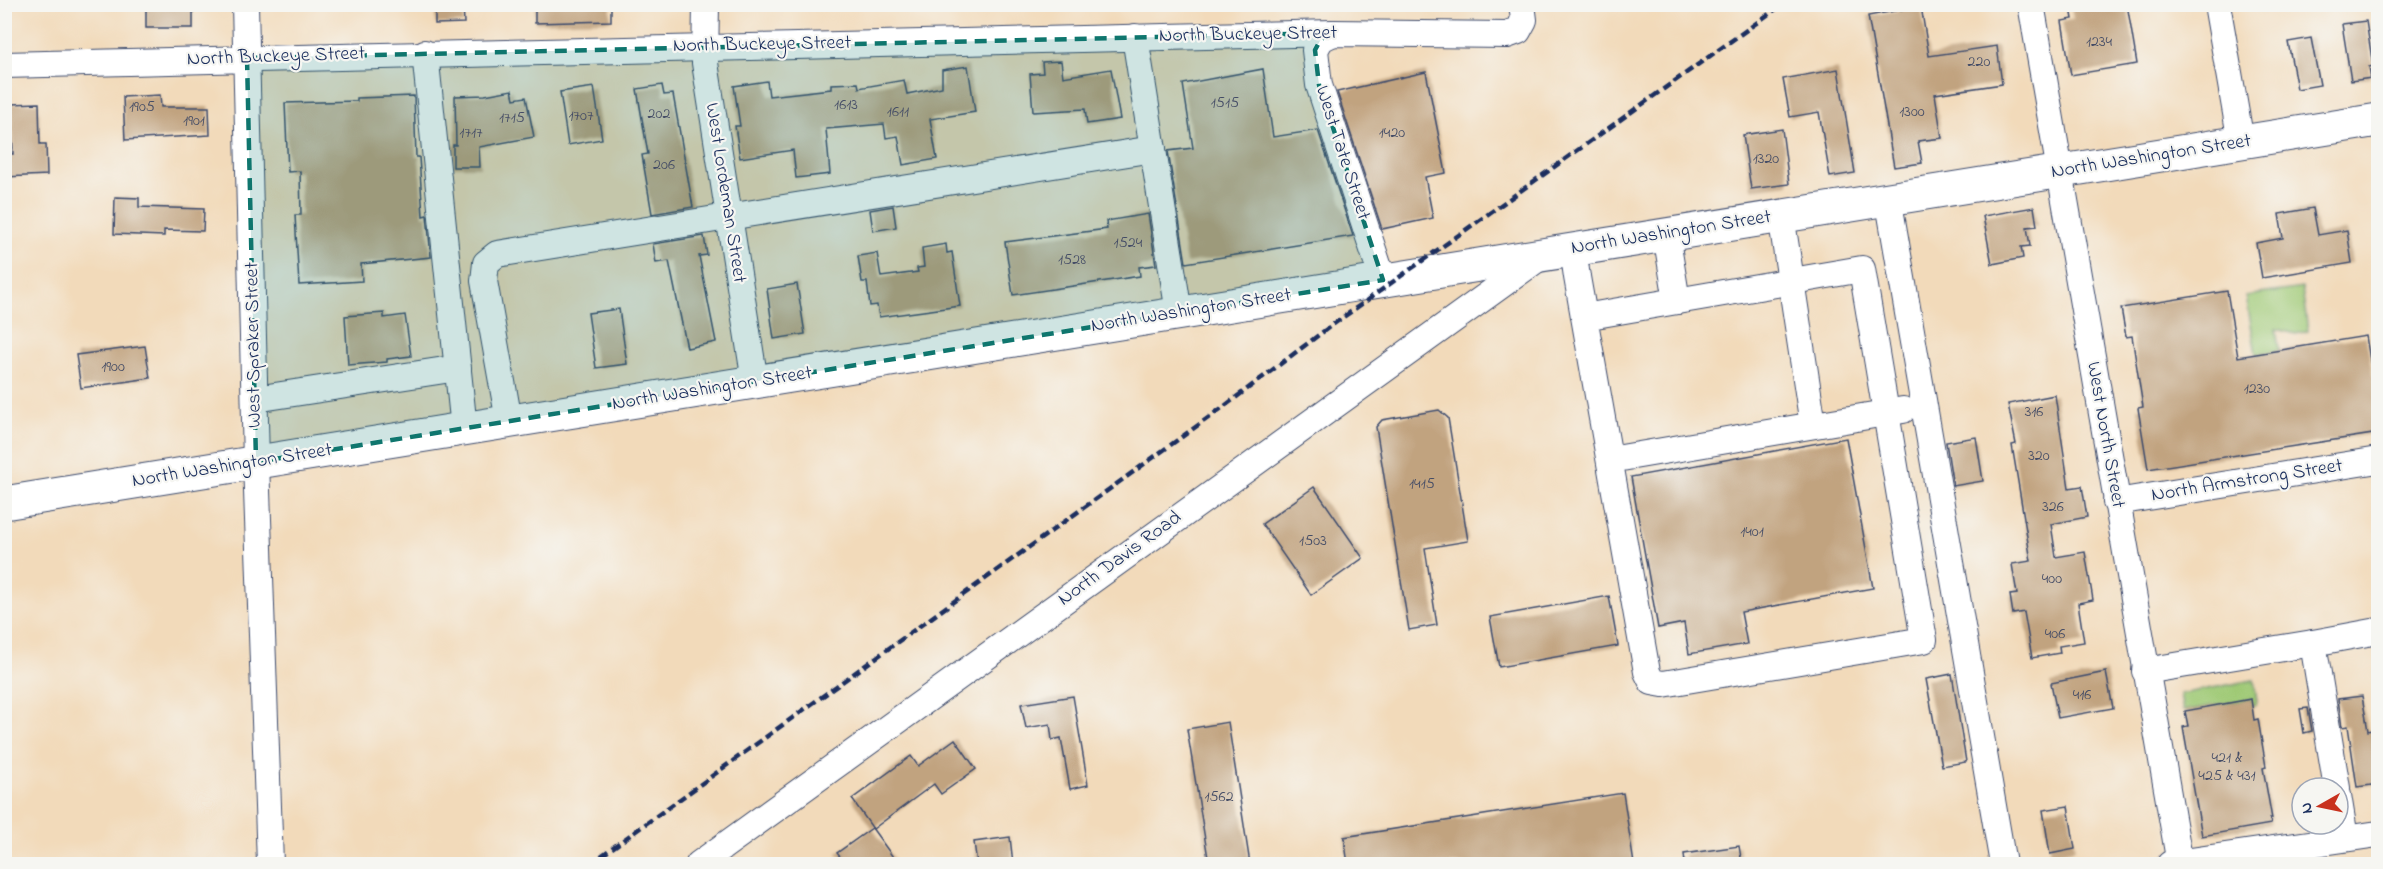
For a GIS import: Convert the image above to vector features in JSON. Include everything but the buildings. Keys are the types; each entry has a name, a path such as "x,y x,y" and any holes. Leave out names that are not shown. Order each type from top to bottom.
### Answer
{"main road":[{"name":"North Washington Street","path":"4,502 1888,197 2379,120"}],"street":[{"name":"West Spraker Street","path":"245,4 256,462 270,864"},
{"name":"West Lordeman Street","path":"706,4 705,63 754,382"},
{"name":"North Buckeye Street","path":"4,65 707,46 1333,33 1508,35 1518,31 1524,20 1522,4"},
{"name":"West North Street","path":"2031,4 2176,864"},
{"path":"2217,4 2241,142"},
{"name":"West Tate Street","path":"1333,33 1321,39 1315,50 1318,85 1383,280"},
{"path":"1135,37 1179,313"},
{"path":"425,53 464,429"},
{"path":"509,421 484,280 486,263 497,254 729,215 1153,149"},
{"path":"1888,197 2003,864"},
{"path":"1781,215 1813,425"},
{"path":"1666,234 1677,301"},
{"path":"1558,252 1584,317 1647,672 1652,682 1663,684 1962,634"},
{"name":"North Davis Road","path":"699,864 1558,252"},
{"path":"1584,317 1899,263"},
{"path":"1862,268 1924,640"},
{"path":"255,399 458,368"},
{"path":"1610,460 1923,407"},
{"name":"North Armstrong Street","path":"2116,502 2379,460"},
{"path":"2145,671 2379,631"},
{"path":"2313,643 2335,776"},
{"path":"2176,864 2379,834"}],"highlighted area":[{"path":"1333,33 1321,39 1315,50 1319,85 1383,280 256,462 247,58"}],"green space":[{"path":"2302,288 2308,331 2296,334 2276,329 2279,350 2256,354 2246,296"},
{"path":"2254,680 2257,702 2255,705 2252,706 2251,699 2183,711 2180,694"}],"railway":[{"path":"590,864 1226,405 1328,328 1783,4"}]}
